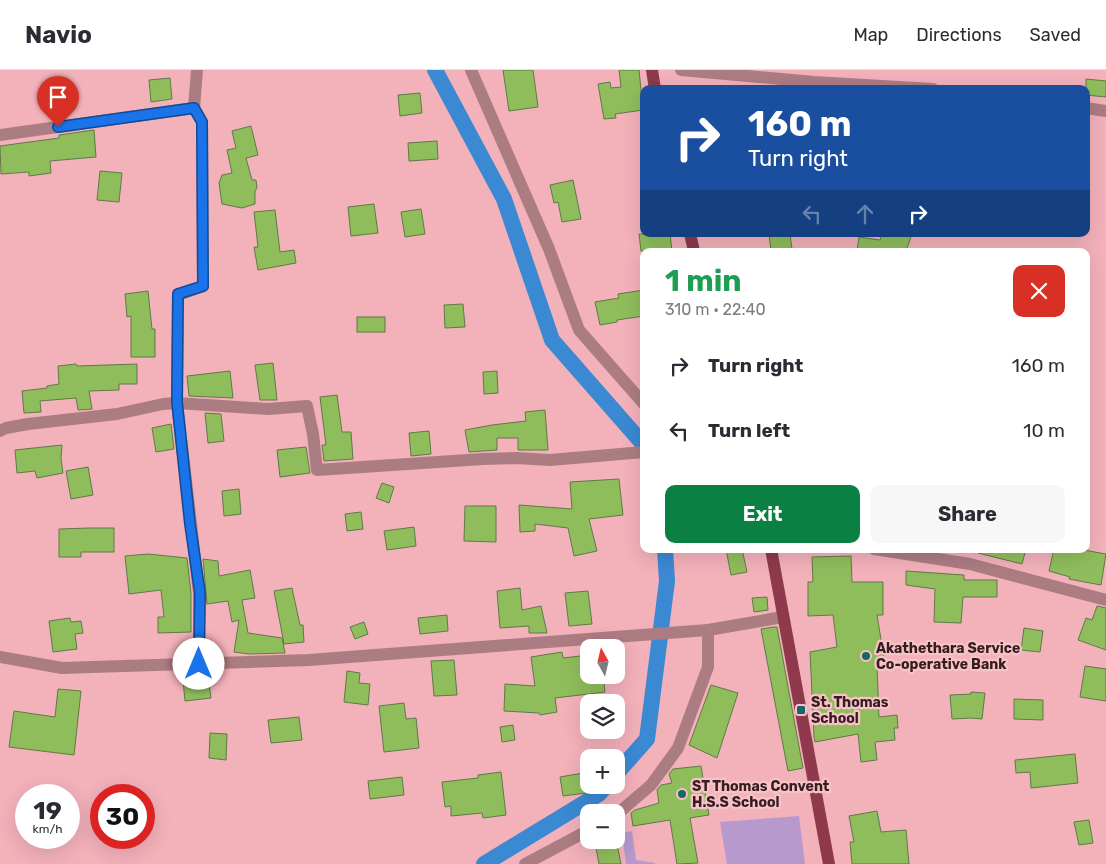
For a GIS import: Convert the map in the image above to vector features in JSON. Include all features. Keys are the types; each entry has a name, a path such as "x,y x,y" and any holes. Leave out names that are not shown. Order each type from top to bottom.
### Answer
{"main road":[{"path":"652,70 654,85"},
{"path":"772,553 829,864"}],"street":[{"path":"197,70 194,108 202,122 203,286 178,294 177,402 190,524 200,593 199,664"},
{"path":"471,70 549,249 580,330 640,399"},
{"path":"681,70 865,85"},
{"path":"0,135 194,108"},
{"path":"1090,109 1106,111"},
{"path":"0,431 28,424 117,414 177,402 268,409 308,406 314,434 317,470 483,459 550,460 639,453"},
{"path":"900,553 970,564 1106,600"},
{"path":"0,657 62,668 309,660 708,630 783,617"},
{"path":"625,807 650,785 678,748 708,666 708,630"},
{"path":"525,864 580,835"}],"shaded area":[{"path":"799,816 805,864 727,864 720,822"},
{"path":"632,831 636,860 655,864 626,864 625,832"}],"building":[{"path":"503,70 533,70 538,107 509,111"},
{"path":"619,70 639,70 640,110 615,114 616,118 604,119 598,84 610,82 611,88 621,87"},
{"path":"170,78 172,99 151,102 149,80"},
{"path":"1086,79 1106,81 1106,97 1090,95 1090,85 1086,85"},
{"path":"420,93 422,113 400,116 398,95"},
{"path":"251,126 258,155 246,158 252,180 256,180 255,204 242,208 222,204 219,183 222,175 232,173 227,150 236,148 232,131"},
{"path":"94,130 96,157 50,161 51,173 29,176 29,172 1,174 0,146 59,138 59,135"},
{"path":"437,141 438,159 409,161 408,143"},
{"path":"100,171 122,173 119,202 97,200"},
{"path":"573,180 581,219 562,222 558,202 554,203 550,185"},
{"path":"374,204 378,233 351,236 348,207"},
{"path":"421,209 425,234 405,237 401,212"},
{"path":"275,210 280,252 294,250 296,263 258,270 254,247 258,247 254,212"},
{"path":"639,234 640,237 670,237 672,248 641,248"},
{"path":"769,237 790,237 792,248 771,248"},
{"path":"859,237 880,240 881,237 911,237 907,248 857,248"},
{"path":"148,291 152,329 155,329 155,357 131,357 131,316 127,317 125,294"},
{"path":"640,291 640,317 600,325 595,302 619,298 618,294"},
{"path":"463,304 465,327 445,328 444,305"},
{"path":"357,317 385,317 385,332 357,332"},
{"path":"273,363 277,400 260,400 255,365"},
{"path":"76,364 77,366 137,364 137,384 119,384 119,390 89,391 92,409 78,410 76,398 40,401 41,412 24,413 22,391 47,388 47,386 59,384 58,366"},
{"path":"230,371 233,398 189,396 187,376"},
{"path":"497,371 498,393 484,394 483,372"},
{"path":"337,395 342,432 351,432 353,459 324,461 322,445 326,445 320,397"},
{"path":"545,410 548,450 518,450 518,438 497,438 497,450 469,452 465,430 526,421 525,412"},
{"path":"205,413 221,414 224,441 208,443"},
{"path":"171,424 174,449 156,452 152,428"},
{"path":"429,431 431,454 411,456 409,433"},
{"path":"62,445 63,473 37,478 35,471 17,473 15,450"},
{"path":"306,447 310,473 280,477 277,450"},
{"path":"88,467 93,495 71,499 66,471"},
{"path":"619,479 623,515 589,519 597,551 574,556 568,528 535,524 535,531 520,532 519,505 572,509 570,482"},
{"path":"382,483 394,487 389,503 376,498"},
{"path":"239,489 241,514 224,516 222,491"},
{"path":"465,506 496,506 496,542 464,541"},
{"path":"361,512 363,529 347,531 345,514"},
{"path":"414,527 416,546 387,550 384,531"},
{"path":"114,528 114,552 81,552 81,557 59,557 59,529"},
{"path":"1090,551 1106,554 1101,585 1069,579 1070,577 1049,571 1053,553 1090,553"},
{"path":"727,553 743,553 747,572 731,575"},
{"path":"978,553 1025,553 1022,564"},
{"path":"148,554 187,558 191,593 191,632 158,633 158,617 164,617 161,590 129,594 125,556"},
{"path":"851,556 852,582 883,582 883,615 877,615 885,664 877,666 879,717 897,715 898,728 894,728 895,740 875,742 877,760 861,762 858,734 815,742 810,652 837,647 833,615 808,616 808,582 813,582 812,557"},
{"path":"203,559 218,561 219,576 250,570 255,598 242,600 248,633 282,638 285,653 249,654 234,652 239,620 232,622 228,601 207,604"},
{"path":"906,571 964,575 964,580 997,580 997,597 963,597 961,623 934,622 935,589 906,585"},
{"path":"292,588 300,625 303,625 304,642 284,644 274,591"},
{"path":"520,588 522,610 541,606 547,633 529,633 529,626 500,628 497,591"},
{"path":"588,591 592,624 569,626 565,593"},
{"path":"767,597 768,610 754,612 752,598"},
{"path":"1097,606 1106,608 1106,650 1078,640 1086,618 1092,620"},
{"path":"447,615 448,631 420,634 418,618"},
{"path":"70,618 71,622 81,621 83,633 75,634 77,649 53,652 49,621"},
{"path":"364,622 368,634 355,639 350,627"},
{"path":"777,627 803,768 788,771 761,629"},
{"path":"1024,628 1043,631 1040,652 1021,650"},
{"path":"562,652 563,658 580,656 580,684 604,684 605,692 555,698 557,712 540,715 539,713 504,711 505,684 535,686 531,657"},
{"path":"454,660 457,695 434,696 431,661"},
{"path":"1085,666 1106,669 1106,701 1080,697"},
{"path":"347,671 360,673 359,683 370,684 368,705 344,702"},
{"path":"208,677 211,698 185,701 183,680"},
{"path":"711,685 738,693 717,758 689,745"},
{"path":"58,689 81,691 74,755 9,747 14,711 55,717"},
{"path":"971,692 985,693 982,719 952,719 950,695 971,694"},
{"path":"1014,699 1043,700 1043,720 1014,719"},
{"path":"404,703 406,719 416,718 419,748 384,752 379,706"},
{"path":"299,717 302,740 271,743 268,720"},
{"path":"513,725 515,740 502,742 500,727"},
{"path":"210,733 227,734 226,760 209,758"},
{"path":"1075,754 1078,783 1031,788 1030,772 1016,773 1015,760"},
{"name":"ST Thomas Convent H.S.S School","path":"701,766 709,815 690,818 698,863 677,864 670,820 633,826 631,813 659,803 657,790 661,785 672,783 669,774 673,769"},
{"path":"501,772 506,815 483,818 482,813 451,816 451,806 445,807 442,782 478,778 478,775"},
{"path":"580,774 580,794 563,796 560,777"},
{"path":"402,777 404,795 370,799 368,781"},
{"path":"877,811 881,832 906,830 909,864 852,864 850,842 854,842 849,816"},
{"path":"1089,820 1093,843 1079,845 1074,822"},
{"path":"596,849 618,849 621,864 599,864"}],"waterway":[{"path":"435,70 504,199 552,340 640,440"},
{"path":"625,764 647,739 667,581 665,553"},
{"path":"484,864 599,794"}],"place":[{"name":"Akathethara Service Co-operative Bank","path":"866,656"},
{"name":"St. Thomas School","path":"801,710"},
{"name":"ST Thomas Convent H.S.S School","path":"682,794"}],"route":[{"path":"58,127 194,108 202,122 203,286 178,294 177,402 190,524 200,593 199,664"}]}
